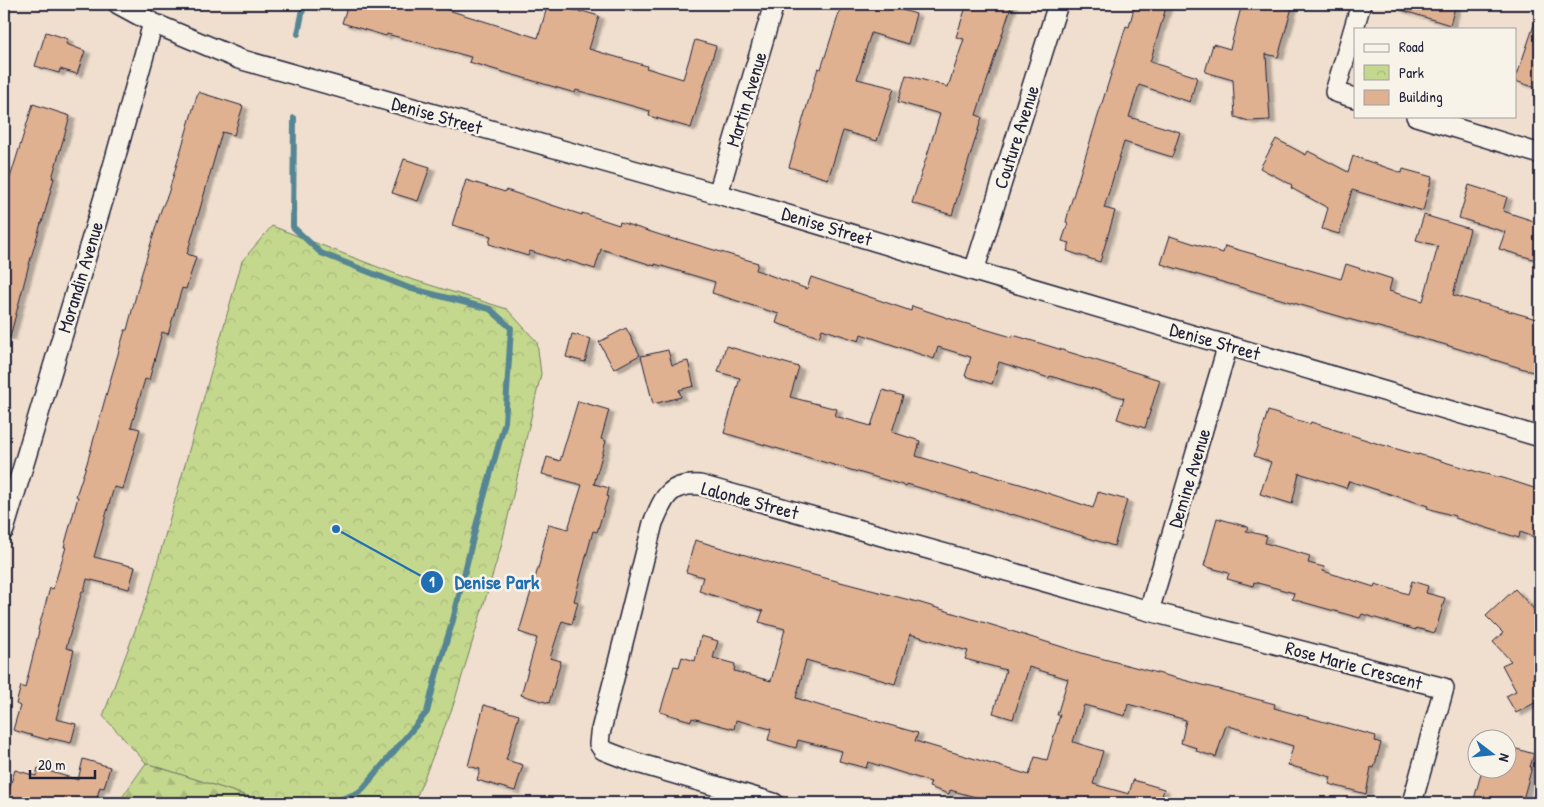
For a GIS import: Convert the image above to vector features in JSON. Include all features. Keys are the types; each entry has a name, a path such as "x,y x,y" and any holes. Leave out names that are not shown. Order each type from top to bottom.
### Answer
{"street":[{"name":"Denise Street","path":"118,4 153,23 238,59 718,194 1540,437"},
{"name":"Martin Avenue","path":"718,194 774,4"},
{"name":"Couture Avenue","path":"974,271 1058,4"},
{"path":"1354,98 1335,92 1361,4"},
{"name":"Morandin Avenue","path":"4,530 108,184 153,23"},
{"path":"1423,118 1540,154"},
{"name":"Demine Avenue","path":"1149,611 1228,345"},
{"name":"Lalonde Street","path":"774,803 634,762 603,750 600,744 600,734 653,523 663,501 676,487 700,485 1149,611"},
{"name":"Rose Marie Crescent","path":"1149,611 1444,688 1412,803"}],"green space":[{"path":"272,226 401,276 507,309 537,342 541,374 501,547 453,706 414,803 269,803 146,763 103,716 149,593 242,261"},
{"path":"146,763 269,803 118,803"}],"building":[{"path":"348,4 429,4 538,38 548,4 582,11 599,16 589,49 683,79 695,40 716,46 691,128 649,116 650,111 576,90 575,93 469,62 471,57 342,23"},
{"path":"842,4 881,4 916,14 908,44 871,33 857,79 894,88 877,141 843,131 828,179 789,167 818,68 821,69"},
{"path":"967,4 1012,4 976,115 982,117 952,215 912,203 940,114 898,102 906,75 948,87 964,39 956,37"},
{"path":"1135,4 1167,4 1150,62 1197,77 1190,102 1139,85 1129,117 1180,132 1172,157 1124,142 1104,208 1115,211 1100,262 1067,251 1070,243 1062,241 1068,223 1066,222 1070,206 1126,26 1129,27"},
{"path":"1242,4 1293,4 1278,57 1266,54 1270,120 1249,121 1235,117 1233,80 1205,72 1213,44 1230,49"},
{"path":"1395,4 1456,4 1450,25 1395,8"},
{"path":"1536,19 1540,20 1540,89 1516,81"},
{"path":"46,32 68,39 66,44 85,51 77,74 60,69 59,73 35,66"},
{"path":"198,92 243,106 234,135 222,132 187,254 196,257 186,289 182,288 168,334 162,332 149,380 145,379 131,427 140,429 123,489 114,487 94,557 135,567 129,589 87,579 66,648 74,650 56,719 76,724 71,743 49,738 48,740 13,730 20,706 16,704 21,686 25,688 50,588 53,589 66,547 64,547 78,497 76,496"},
{"path":"33,104 70,116 10,337 4,336 4,177 10,178"},
{"path":"1276,139 1306,155 1308,151 1348,172 1353,156 1402,173 1403,169 1432,177 1423,211 1352,190 1339,234 1322,229 1328,208 1291,188 1292,185 1260,168"},
{"path":"404,159 430,167 418,201 392,193"},
{"path":"466,180 505,192 506,190 582,215 582,213 619,225 620,222 758,263 756,270 807,289 811,277 911,311 912,306 957,321 1012,337 1013,335 1160,380 1145,428 1117,419 1124,398 1050,376 1049,378 999,362 992,384 965,376 971,357 938,347 934,359 861,334 859,341 822,329 819,337 776,323 779,314 712,293 715,282 655,264 655,266 601,249 595,269 530,251 528,256 489,244 491,236 452,225"},
{"path":"1469,185 1507,197 1503,211 1540,223 1540,261 1499,249 1505,232 1459,218"},
{"path":"1424,215 1470,229 1453,295 1540,320 1540,374 1443,344 1352,320 1161,264 1170,236 1223,253 1225,246 1341,279 1346,264 1392,279 1389,291 1423,301 1438,246 1416,240"},
{"path":"626,328 640,355 614,369 599,342"},
{"path":"572,334 591,339 585,362 566,357"},
{"path":"726,346 799,367 790,397 837,409 835,416 871,426 883,390 903,396 892,432 920,441 916,456 973,473 974,471 1020,484 1093,508 1098,492 1127,500 1114,546 1012,514 907,484 906,486 724,433 740,378 718,372"},
{"path":"668,350 672,365 688,361 694,386 679,390 681,397 653,404 641,356"},
{"path":"578,401 609,410 601,439 606,441 594,484 609,488 597,532 593,531 574,601 578,602 572,624 562,621 550,658 561,661 549,703 521,695 537,638 519,632 549,524 568,529 582,485 542,474 547,457 560,461"},
{"path":"1268,411 1540,490 1540,539 1520,532 1519,538 1349,481 1346,488 1299,473 1292,504 1260,494 1271,462 1254,456"},
{"path":"1217,518 1248,527 1246,531 1267,536 1265,543 1310,556 1308,563 1324,567 1323,571 1374,587 1375,584 1408,594 1412,581 1428,586 1426,593 1445,598 1435,633 1416,628 1416,630 1362,614 1360,618 1292,599 1294,593 1254,582 1253,586 1227,579 1229,573 1204,566"},
{"path":"695,540 802,572 921,603 1085,654 1275,704 1274,708 1376,736 1375,741 1381,743 1374,768 1371,767 1366,794 1329,784 1331,777 1288,765 1293,746 1226,725 1216,757 1196,751 1197,748 1181,743 1186,720 1128,704 1125,716 1084,705 1073,742 1103,751 1093,784 1129,794 1133,780 1164,789 1160,803 997,803 950,790 949,794 929,787 931,782 868,762 866,768 839,761 842,751 798,740 796,748 768,740 771,729 736,720 734,729 692,718 691,721 660,712 674,666 679,667 682,657 695,661 701,636 718,641 713,658 735,664 734,671 771,681 785,629 759,622 763,611 699,591 703,577 686,572","holes":["910,634 968,651 965,659 1006,670 993,713 1013,719 1029,667 1068,679 1057,715 1060,715 1047,760 1035,757 1029,775 915,741 918,733 796,698 806,660 895,684"]},
{"path":"1515,589 1540,616 1540,700 1516,713 1506,696 1516,691 1502,665 1511,661 1493,642 1503,633 1486,616"},
{"path":"484,705 519,715 506,760 523,765 515,791 477,780 480,769 468,766"},
{"path":"1516,749 1534,754 1522,803 1473,803 1479,780 1516,780"},
{"path":"83,759 110,767 104,788 100,787 95,803 5,803 15,770 36,776 38,768 78,780"}],"waterway":[{"path":"298,34 304,4"},
{"path":"294,118 293,227 321,253 409,288 490,309 511,328 505,422 427,712 360,792 331,803"}],"place":[{"name":"Denise Park","path":"336,529"}]}
